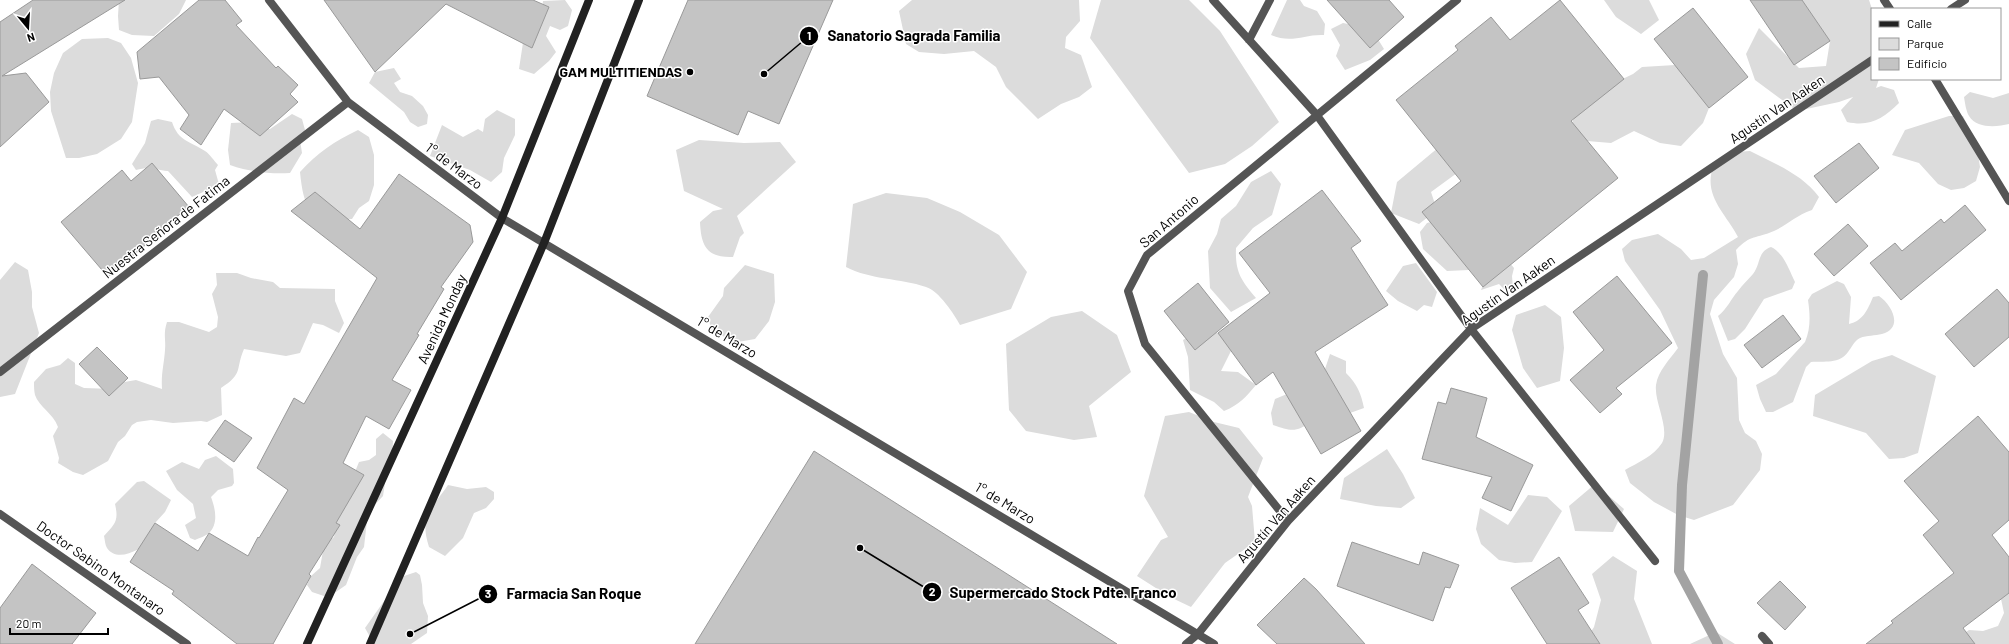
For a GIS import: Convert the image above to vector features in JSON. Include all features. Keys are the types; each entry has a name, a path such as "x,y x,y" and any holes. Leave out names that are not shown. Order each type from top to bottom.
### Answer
{"main road":[{"name":"Avenida Monday","path":"307,644 502,218 590,0"},
{"path":"370,644 544,243 639,0"}],"street":[{"name":"1° de Marzo","path":"269,0 348,102 502,218 1214,644"},
{"path":"1214,0 1316,114 1471,329 1655,561"},
{"path":"1249,40 1270,0"},
{"name":"San Antonio","path":"1288,522 1145,344 1128,291 1147,255 1316,114 1457,0"},
{"path":"1953,8 1965,0"},
{"name":"Agustín Van Aaken","path":"1186,644 1198,634 1288,522 1471,329 1871,61"},
{"path":"1936,80 2009,201"},
{"name":"Nuestra Señora de Fatima","path":"0,372 348,102"},
{"name":"Doctor Sabino Montanaro","path":"0,514 187,644"},
{"path":"1762,636 1769,644"}],"green space":[{"path":"119,0 186,0 179,14 154,36 132,35 119,30"},
{"path":"565,0 572,10 568,26 560,30 550,26 546,36 556,52 549,61 534,74 519,69 524,36 539,31 543,1"},
{"path":"912,0 1079,0 1080,21 1066,37 1065,48 1081,55 1092,87 1079,97 1061,104 1038,119 1006,87 996,67 974,51 944,54 919,52 906,44 899,11"},
{"path":"1101,0 1189,0 1220,31 1279,122 1252,146 1225,164 1189,173 1090,38"},
{"path":"1287,0 1300,0 1304,6 1317,11 1325,24 1324,35 1285,39 1271,35"},
{"path":"1604,0 1649,0 1659,20 1641,34 1616,17"},
{"path":"1802,0 1869,0 1872,8 1871,80 1879,80 1876,88 1881,86 1894,90 1899,103 1882,117 1863,123 1847,122 1841,110 1853,97 1839,102 1797,111 1755,80 1746,54 1759,28 1799,68 1826,66 1830,41"},
{"path":"1343,23 1353,25 1376,36 1384,49 1370,60 1345,70 1336,56 1340,45 1331,29"},
{"path":"108,38 121,43 131,58 138,83 132,122 121,139 97,154 79,158 66,158 51,111 50,92 54,73 63,53 82,39"},
{"path":"1675,65 1704,86 1709,108 1703,123 1681,146 1660,143 1634,131 1611,143 1587,141 1570,129 1579,103 1585,97 1633,74 1642,67"},
{"path":"394,68 401,79 394,83 400,92 412,96 423,106 428,115 427,124 418,127 410,122 404,112 369,83 375,72"},
{"path":"1970,92 1993,98 2009,93 2009,124 1988,126 1977,123 1973,120 1967,112 1964,97"},
{"path":"497,110 515,119 515,135 504,158 502,172 491,182 470,170 430,156 442,125 463,137 478,129 483,132 485,119"},
{"path":"292,114 302,119 305,130 300,140 302,153 290,173 260,172 230,165 228,150 231,123 253,122 270,129"},
{"path":"1949,116 1963,116 1978,154 1980,167 1976,181 1964,188 1951,190 1938,184 1919,163 1892,155 1905,130"},
{"path":"158,119 172,122 181,137 205,151 210,156 218,165 215,170 220,188 212,188 192,197 168,171 149,168 136,170 132,164 145,143 151,121"},
{"path":"358,130 369,137 374,155 374,185 369,201 359,208 352,219 327,219 319,216 312,212 307,205 304,197 300,172 327,148"},
{"path":"699,140 744,143 780,142 796,162 737,216 744,233 740,237 733,257 724,257 711,253 704,244 702,238 700,222 713,211 723,209 684,191 676,150"},
{"path":"1439,147 1457,173 1431,192 1437,210 1419,224 1391,213 1397,182"},
{"path":"1750,151 1778,165 1805,182 1819,197 1812,210 1774,231 1750,239 1741,245 1736,250 1738,264 1734,277 1714,300 1710,314 1723,354 1737,378 1739,420 1745,433 1756,441 1762,454 1760,470 1733,505 1694,520 1678,515 1654,502 1630,483 1625,470 1655,452 1662,443 1664,430 1657,399 1656,385 1659,375 1678,348 1660,310 1625,261 1622,249 1632,240 1658,234 1681,249 1691,260 1704,258 1738,237 1716,202 1711,185 1711,175 1714,164 1736,152"},
{"path":"1271,171 1281,184 1272,215 1253,228 1236,248 1238,270 1240,275 1246,286 1256,298 1231,312 1210,288 1208,251 1217,234 1221,219 1236,206 1251,182"},
{"path":"886,193 927,198 960,212 999,235 1027,272 1011,309 960,325 946,303 931,289 916,284 875,277 846,267 853,204"},
{"path":"1448,217 1469,270 1447,271 1423,249 1420,232 1427,223"},
{"path":"1771,247 1779,253 1788,267 1795,282 1792,289 1764,299 1745,329 1735,339 1728,341 1718,316 1753,274 1763,252"},
{"path":"1503,255 1514,268 1512,276 1513,288 1506,291 1499,284 1481,290 1490,268"},
{"path":"15,262 28,270 32,292 32,307 39,333 15,394 0,397 0,280"},
{"path":"1416,263 1437,292 1432,307 1424,305 1417,311 1398,301 1386,291 1403,266"},
{"path":"745,265 774,274 775,302 769,321 755,339 738,342 712,332 708,317 723,296 724,288"},
{"path":"216,273 237,273 251,278 273,282 280,288 335,289 335,301 344,323 339,333 323,325 313,323 300,353 286,356 244,349 236,375 221,388 222,415 207,422 173,423 151,420 137,422 132,425 125,436 118,442 108,461 83,475 73,472 58,463 59,458 53,436 58,427 53,418 37,399 34,382 46,369 60,365 68,358 75,363 75,384 84,388 113,389 113,384 136,380 162,389 167,322 179,322 209,332 217,327 218,317 212,294 217,285"},
{"path":"1837,281 1844,284 1851,297 1849,324 1861,317 1867,310 1873,297 1879,296 1888,305 1894,316 1893,327 1889,331 1882,334 1865,336 1858,339 1845,356 1841,358 1831,361 1811,362 1806,367 1793,402 1773,412 1766,412 1756,385 1776,374 1805,342 1810,321 1808,300 1812,294"},
{"path":"1545,305 1561,317 1564,348 1560,381 1537,388 1523,368 1512,330 1516,315"},
{"path":"1082,311 1117,335 1131,372 1089,406 1097,437 1074,440 1026,431 1009,410 1006,344 1051,317"},
{"path":"1198,332 1226,333 1233,347 1221,371 1238,372 1256,385 1242,400 1224,411 1214,402 1190,390 1188,357 1183,340"},
{"path":"1330,354 1346,361 1346,373 1358,389 1364,408 1350,413 1325,369"},
{"path":"1892,355 1936,376 1918,453 1904,458 1889,459 1866,433 1813,416 1815,395 1872,361"},
{"path":"1299,389 1312,421 1302,428 1293,430 1284,429 1273,425 1271,413 1275,399"},
{"path":"1189,412 1214,422 1239,428 1263,458 1248,497 1252,506 1255,542 1225,563 1191,607 1170,597 1137,576 1161,540 1168,537 1144,496 1165,416"},
{"path":"383,433 393,441 392,459 387,470 383,496 368,512 364,547 357,557 346,585 333,594 324,596 312,592 307,585 311,576 320,568 324,545 334,537 338,513 359,462 369,460 376,455 376,439"},
{"path":"1387,449 1403,474 1415,498 1401,508 1376,506 1340,499 1344,478"},
{"path":"216,456 233,469 234,483 232,486 218,490 211,497 215,511 214,525 208,534 195,540 190,538 185,525 196,518 193,504 177,490 166,471 182,462 199,469 205,460"},
{"path":"144,481 171,500 165,512 155,523 152,540 130,553 117,555 112,553 106,547 104,536 115,522 117,514 115,504 137,482"},
{"path":"1595,484 1624,509 1613,532 1575,531 1569,506"},
{"path":"448,485 467,489 486,487 494,492 494,499 486,508 474,513 463,538 445,556 429,547 425,527 428,513"},
{"path":"1528,495 1547,497 1562,511 1532,562 1515,563 1499,560 1481,544 1476,529 1480,508 1508,525"},
{"path":"1613,556 1637,571 1634,599 1652,644 1583,644 1594,627 1601,600 1592,574"},
{"path":"416,572 420,575 423,603 428,616 427,633 411,644 374,644 365,628 401,577"},
{"path":"2009,583 2009,644 1948,644 1969,630 1983,631 1998,626 2004,613 2001,599"},
{"path":"1716,632 1735,644 1690,644"}],"building":[{"path":"33,0 125,0 2,76 26,73 49,102 0,147 0,22"},
{"path":"199,0 225,0 242,21 236,25 276,68 278,66 298,85 290,94 298,102 260,136 224,109 201,145 180,129 189,115 159,77 140,79 137,52"},
{"path":"324,0 533,0 549,7 532,48 446,4 375,72"},
{"path":"688,0 833,0 779,124 748,111 738,135 647,96"},
{"path":"1327,0 1389,0 1404,17 1370,48"},
{"path":"1560,0 1624,79 1571,121 1618,178 1483,287 1422,212 1461,181 1396,100 1458,50 1455,46 1491,17 1510,40"},
{"path":"1750,0 1802,0 1830,41 1794,65"},
{"path":"1693,8 1748,77 1709,108 1654,39"},
{"path":"1859,143 1879,168 1836,203 1814,176"},
{"path":"152,163 189,207 156,233 157,235 108,277 61,222 122,170 131,181"},
{"path":"399,174 470,225 473,242 441,287 444,289 392,380 411,390 389,429 366,416 343,463 364,475 336,523 340,525 309,574 311,576 273,644 237,644 172,594 174,591 130,562 155,523 198,551 209,533 248,556 258,537 259,538 288,490 257,468 294,398 304,404 377,278 291,211 315,192 360,229"},
{"path":"1322,190 1361,241 1351,248 1388,305 1315,352 1361,431 1321,454 1273,372 1256,385 1218,333 1270,293 1239,253"},
{"path":"1965,205 1986,230 1901,300 1870,263 1895,243 1902,251 1941,219 1944,223"},
{"path":"1848,224 1868,246 1834,276 1814,254"},
{"path":"1617,276 1672,343 1616,388 1622,394 1600,413 1570,380 1604,350 1573,312"},
{"path":"1198,283 1229,322 1195,350 1164,311"},
{"path":"1997,289 2009,303 2009,337 1974,367 1945,334"},
{"path":"1783,315 1801,339 1762,368 1744,345"},
{"path":"97,347 128,378 109,396 79,364"},
{"path":"1451,388 1487,398 1476,437 1533,465 1511,511 1482,498 1492,477 1422,459 1438,402 1446,404"},
{"path":"1978,416 2009,452 2009,520 1992,535 2009,557 2009,593 1963,628 1975,644 1866,644 1893,623 1891,621 1954,573 1923,535 1939,521 1904,481"},
{"path":"225,420 252,438 234,462 208,444"},
{"path":"814,451 1117,644 695,644"},
{"path":"1352,542 1419,565 1423,552 1459,565 1450,588 1445,587 1433,621 1337,586"},
{"path":"1559,557 1589,603 1578,610 1600,644 1547,644 1511,588"},
{"path":"32,564 96,613 72,644 0,644 0,608"},
{"path":"1304,578 1316,589 1365,644 1277,644 1257,625"},
{"path":"1780,581 1806,607 1785,630 1757,603"}],"waterway":[{"path":"1703,275 1682,485 1679,571 1718,644"}],"place":[{"name":"GAM MULTITIENDAS","path":"690,72"},
{"name":"Sanatorio Sagrada Familia","path":"764,74"},
{"name":"Supermercado Stock Pdte. Franco","path":"860,548"},
{"name":"Farmacia San Roque","path":"410,634"}]}
